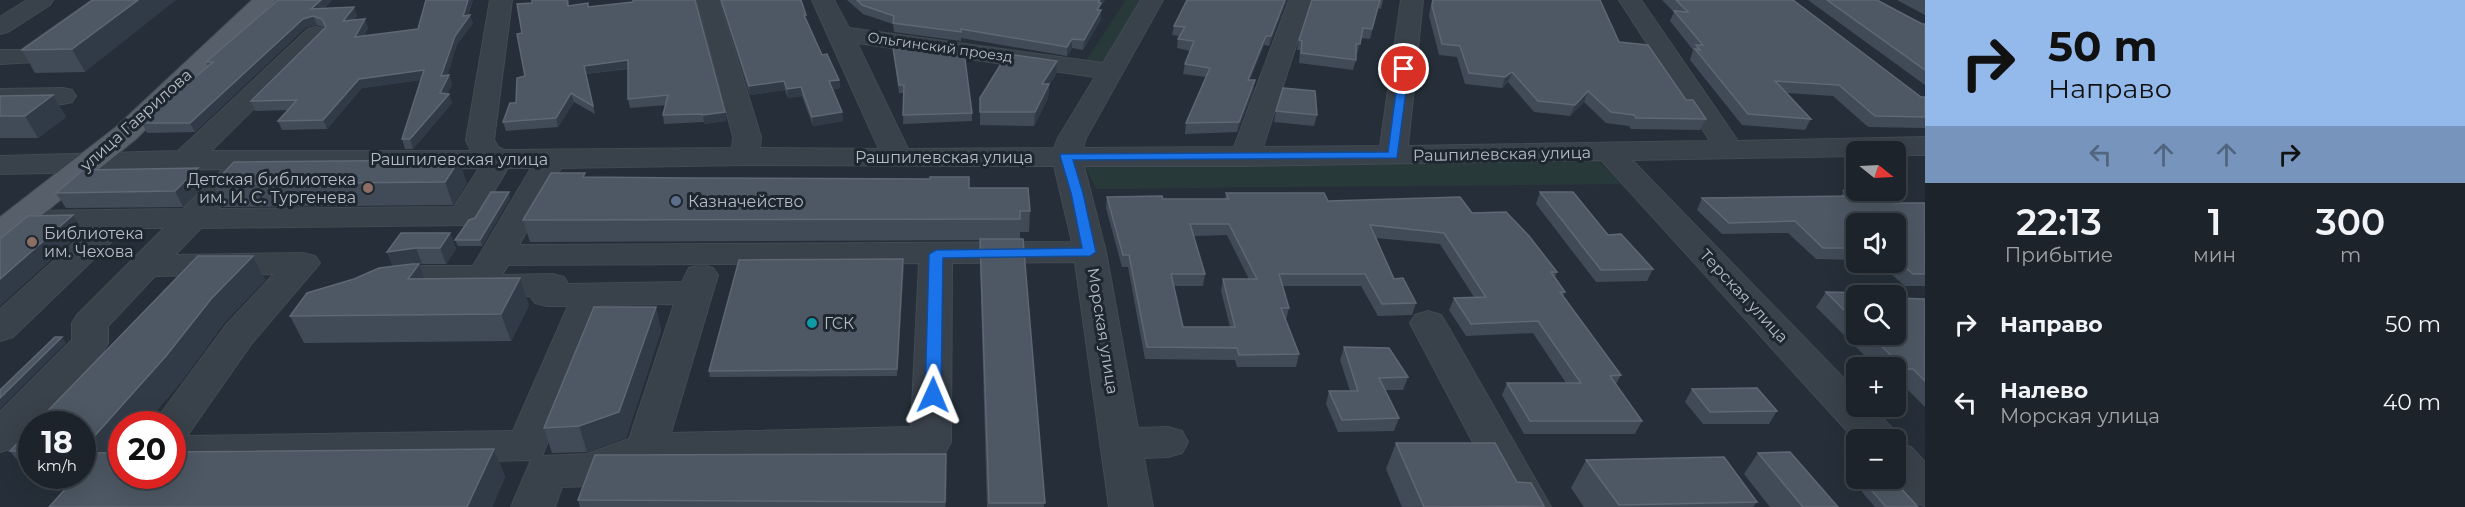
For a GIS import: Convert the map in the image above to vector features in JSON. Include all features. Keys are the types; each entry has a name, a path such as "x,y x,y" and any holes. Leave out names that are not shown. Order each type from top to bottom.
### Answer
{"main road":[{"name":"улица Гаврилова","path":"8,226 126,133 265,0"}],"street":[{"path":"0,27 42,0"},
{"path":"0,57 27,57 107,0"},
{"path":"8,226 118,219 464,216 490,150 501,0"},
{"path":"708,0 747,137 745,156"},
{"path":"823,0 842,33 898,158"},
{"path":"1066,156 1072,138 1152,0"},
{"path":"1245,157 1300,0"},
{"path":"1393,155 1412,0"},
{"path":"1630,0 1731,151"},
{"name":"Ольгинский проезд","path":"842,33 1109,71"},
{"path":"186,160 316,34"},
{"path":"0,97 63,96"},
{"name":"Рашпилевская улица","path":"0,165 249,160 490,150 551,159 745,156 979,158 1610,153 1925,146"},
{"name":"Терская улица","path":"1610,153 1869,429"},
{"name":"Морская улица","path":"1066,156 1090,252 1131,507"},
{"path":"716,180 954,178 979,158"},
{"path":"551,159 479,286 552,285 547,295 590,295 699,282 646,449"},
{"path":"587,159 600,183 658,184"},
{"path":"0,436 90,343 90,323 249,160"},
{"path":"0,329 118,219"},
{"path":"351,295 384,283 490,266 1090,252"},
{"path":"533,507 546,471 589,470 646,449 932,442 936,254"},
{"path":"146,266 303,263 239,334 184,411"},
{"path":"186,452 527,446 590,295"},
{"path":"239,334 295,314"},
{"path":"1428,323 1528,507"},
{"path":"1121,444 1168,442"},
{"path":"1906,469 1925,489"}],"shaded area":[{"path":"1126,0 1142,0 1099,68 1083,65"},
{"path":"1596,158 1621,184 1096,189 1084,163"}],"building":[{"path":"93,0 138,0 72,49 22,50"},
{"path":"278,0 321,0 311,9 354,7 343,21 365,19 355,37 418,29 426,0 468,0 463,16 470,15 455,36 441,76 449,75 440,93 449,94 410,139 402,139 424,70 359,79 323,120 278,121 297,100 251,101 326,27 322,19 313,16 303,19 190,123 142,123 213,62 206,62"},
{"path":"532,0 567,0 568,6 588,3 588,7 633,2 633,0 695,0 725,112 703,115 663,115 668,95 628,99 628,60 584,66 593,106 571,93 556,118 503,122 510,103 516,103 517,78 525,76 517,34 522,33 517,4 532,3"},
{"path":"721,0 801,0 806,15 804,15 822,55 827,54 839,80 829,81 842,112 812,117 801,87 787,89 784,81 749,86"},
{"path":"857,0 1100,0 1098,2 1101,3 1097,10 1101,10 1084,40 1072,39 1067,47 961,29 961,32 893,23 894,16 862,5"},
{"path":"1187,0 1285,0 1271,36 1266,36 1248,80 1255,80 1239,122 1186,123 1210,68 1185,64 1194,41 1178,39 1185,27 1174,26"},
{"path":"1312,0 1380,0 1372,29 1363,28 1360,44 1356,44 1356,60 1301,53 1302,41 1299,40"},
{"path":"1433,0 1600,0 1619,42 1648,45 1686,100 1693,100 1706,119 1636,118 1634,115 1611,112 1588,91 1575,105 1538,101 1512,72 1505,77 1469,73 1460,46 1442,44 1432,6"},
{"path":"1676,0 1793,0 1921,97 1925,97 1925,117 1875,116 1839,85 1775,81 1811,119 1748,114 1695,49 1700,50 1696,45 1703,45 1674,11 1688,12"},
{"path":"1827,0 1877,0 1925,24 1925,70"},
{"path":"892,42 964,52 972,113 903,115 904,85 899,85"},
{"path":"1007,54 1057,61 1042,84 1049,84 1035,112 980,112 980,98"},
{"path":"1283,88 1315,91 1317,115 1276,111"},
{"path":"53,95 25,116 0,116 0,96"},
{"path":"459,160 445,182 213,184 234,162"},
{"path":"198,168 175,191 56,193 83,170"},
{"path":"551,173 585,173 583,177 930,179 930,177 969,177 969,188 1028,188 1030,211 1020,211 1020,219 523,220"},
{"path":"491,192 509,192 480,240 455,240 469,220 475,218"},
{"path":"1540,192 1573,192 1608,235 1621,234 1653,269 1601,270"},
{"path":"1226,193 1324,193 1328,201 1460,197 1472,213 1506,212 1529,236 1557,272 1551,272 1565,292 1560,292 1621,375 1610,376 1642,421 1530,421 1507,383 1581,383 1538,321 1471,324 1454,298 1486,297 1444,233 1370,225 1394,279 1403,278 1416,303 1382,304 1365,274 1279,274 1289,308 1281,308 1299,354 1239,355 1237,348 1147,347 1129,255 1123,255 1107,197 1162,196 1163,199 1229,199","holes":["1190,224 1229,224 1257,279 1223,279 1235,327 1183,327 1171,274 1205,274"]},
{"path":"1846,196 1846,201 1925,203 1925,274 1913,274 1906,268 1906,213 1846,213 1846,248 1823,248 1795,221 1729,223 1702,198"},
{"path":"73,215 0,279 0,239 28,216"},
{"path":"401,233 450,233 440,248 416,248 387,252"},
{"path":"980,239 1023,239 1045,503 989,503"},
{"path":"198,256 253,256 211,299 166,356 117,411 108,411 108,421 96,434 96,411 48,411"},
{"name":"ГСК","path":"903,259 897,369 709,371 739,260"},
{"path":"419,264 408,279 520,278 501,314 290,316 307,293 354,279 379,268"},
{"path":"1826,292 1846,292 1846,312"},
{"path":"1906,298 1925,299 1925,381 1913,369 1906,369 1906,357 1893,357 1880,345 1906,345"},
{"path":"594,307 656,307 619,412 579,426 544,428"},
{"path":"55,337 62,337 0,398 0,390"},
{"path":"1344,347 1389,348 1408,377 1379,378 1399,418 1342,420 1329,391 1358,391"},
{"path":"1757,388 1777,411 1710,412 1692,389"},
{"path":"18,443 18,451 10,451"},
{"path":"1396,443 1495,443 1517,482 1531,483 1544,506 1424,507"},
{"path":"494,449 467,507 49,507 65,489 96,489 97,453 108,453 108,489 186,489 186,452"},
{"path":"1790,452 1838,507 1803,507 1758,453"},
{"path":"946,454 945,502 578,500 595,455"},
{"path":"1724,457 1757,502 1619,505 1586,460"},
{"path":"1870,489 1902,489 1918,507 1886,507"}],"place":[{"name":"Детская библиотека им. И. С. Тургенева","path":"368,188"},
{"name":"Казначейство","path":"676,201"},
{"name":"Библиотека им. Чехова","path":"32,242"},
{"name":"ГСК","path":"812,323"}],"route":[{"path":"933,395 936,254 1090,252 1066,156 1393,155 1404,69"}]}
